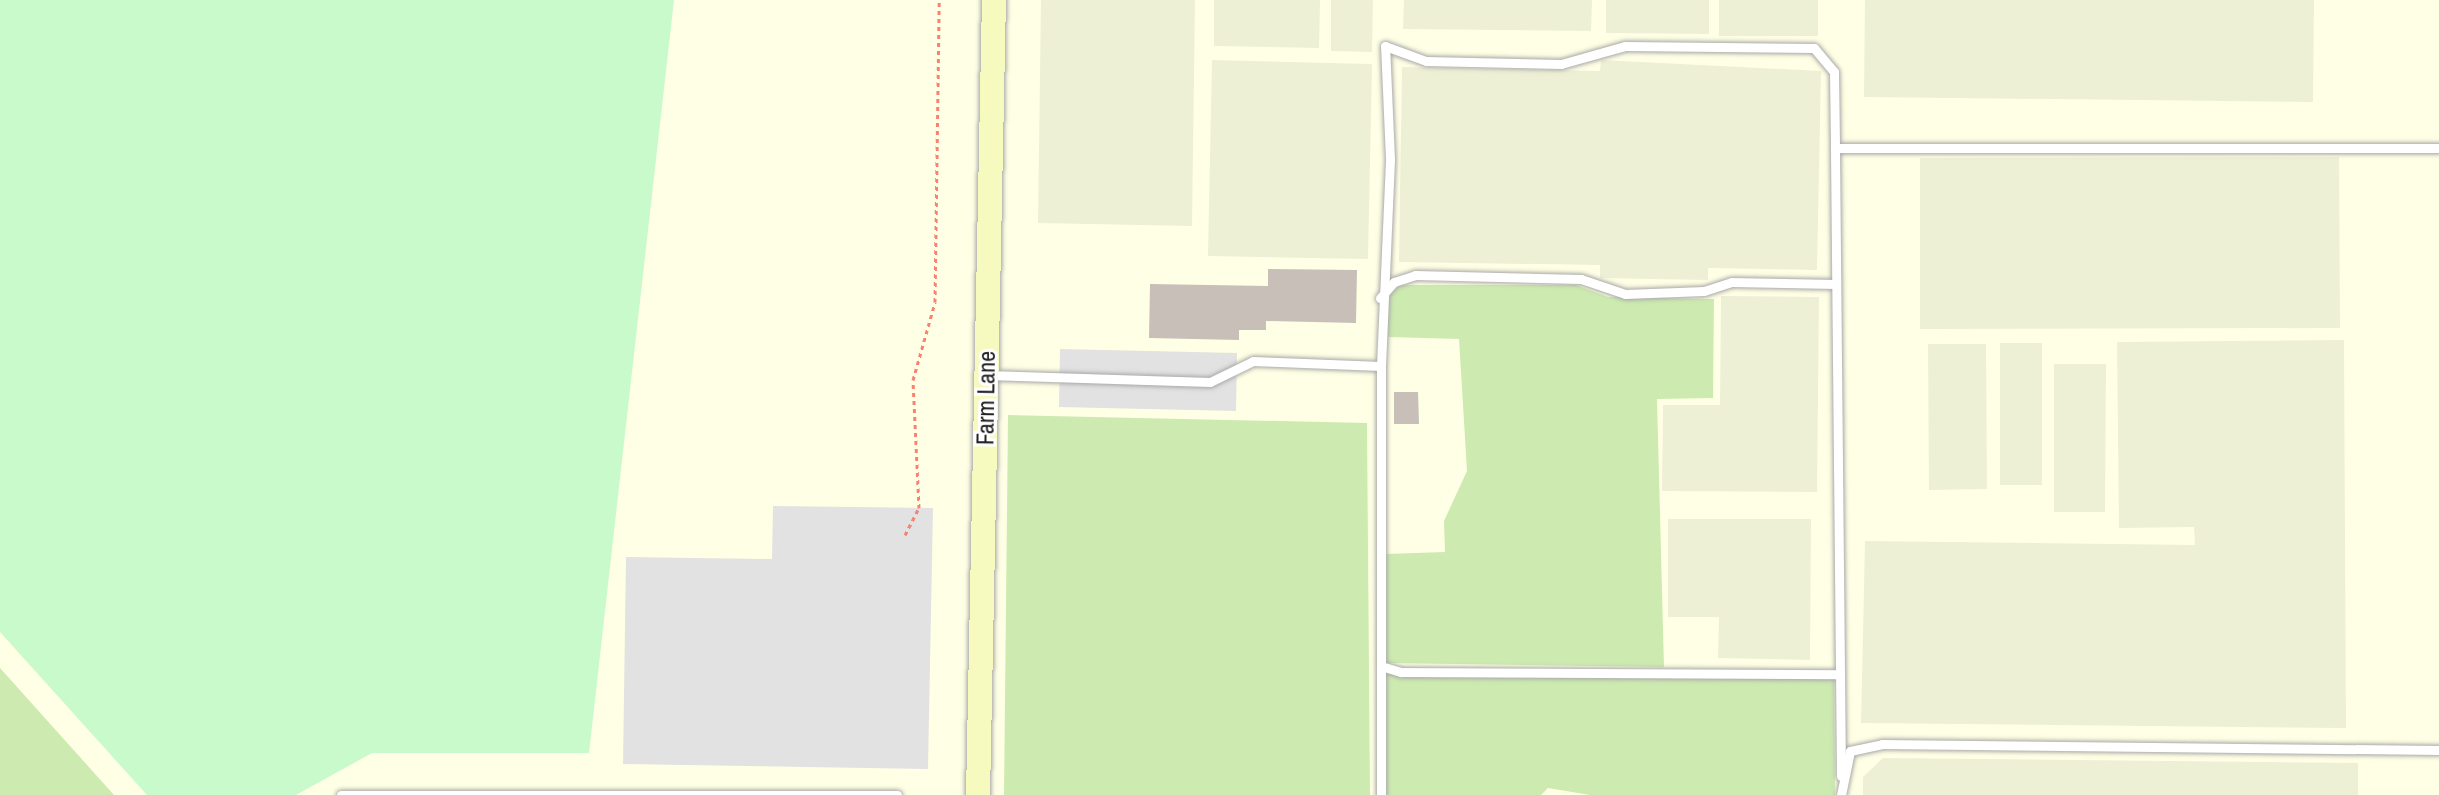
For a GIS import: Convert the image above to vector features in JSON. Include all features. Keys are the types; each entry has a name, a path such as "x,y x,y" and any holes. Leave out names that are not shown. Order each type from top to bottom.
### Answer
{"street":[{"name":"Farm Lane","path":"978,795 994,0"}],"lane":[{"path":"1381,795 1380,298 1390,159 1385,46 1426,61 1561,64 1625,46 1814,48 1834,72 1841,795"},
{"path":"1835,148 2439,148"},
{"path":"1380,298 1394,282 1415,275 1581,279 1625,294 1704,291 1732,282 1836,284"},
{"path":"987,375 1210,382 1253,361 1381,366"},
{"path":"1381,666 1401,672 1840,674"},
{"path":"1841,776 1850,751 1882,744 2439,750"},
{"path":"341,795 897,795"}],"path":[{"path":"905,535 919,508 913,380 935,302 939,0"}],"shaded area":[{"path":"0,0 2439,0 2439,795 0,795"},
{"path":"1041,0 1195,0 1192,226 1038,223"},
{"path":"1214,0 1320,0 1319,48 1214,46"},
{"path":"1331,0 1373,0 1372,52 1331,51"},
{"path":"1404,0 1592,0 1591,31 1403,29"},
{"path":"1606,0 1709,0 1709,34 1606,33"},
{"path":"1719,0 1818,0 1818,36 1719,36"},
{"path":"1865,0 2314,0 2313,102 1864,97"},
{"path":"1212,60 1372,64 1368,259 1208,256"},
{"path":"1601,60 1821,71 1817,270 1708,268 1708,280 1600,278 1600,265 1399,262 1402,67 1600,71"},
{"path":"2339,157 2340,328 1920,329 1920,158"},
{"path":"1721,296 1819,297 1817,492 1662,491 1663,405 1720,405"},
{"path":"2344,340 2346,728 1861,723 1865,541 2195,545 2194,527 2119,528 2117,342"},
{"path":"2000,343 2042,343 2042,485 2000,485"},
{"path":"1928,344 1986,344 1987,489 1929,490"},
{"path":"1060,349 1237,353 1236,411 1059,407"},
{"path":"2054,364 2106,364 2105,512 2054,512"},
{"path":"773,506 933,508 928,769 623,764 626,557 772,559"},
{"path":"1668,519 1811,519 1810,660 1718,658 1719,617 1668,617"},
{"path":"1883,758 2358,763 2358,795 1863,795 1863,777"}],"green space":[{"path":"0,0 674,0 589,753 372,753 296,795 147,795 0,632"},
{"path":"1401,285 1576,285 1608,297 1714,299 1713,398 1657,399 1664,667 1386,663 1386,554 1445,552 1444,521 1467,471 1459,339 1388,337 1386,296"},
{"path":"1008,415 1367,423 1370,795 1004,795"},
{"path":"0,668 114,795 0,795"},
{"path":"1385,674 1834,678 1835,795 1590,795 1548,788 1541,795 1386,795"}],"building":[{"path":"1268,269 1357,270 1356,323 1266,321 1266,330 1239,330 1239,340 1149,338 1150,284 1268,286"},
{"path":"1394,392 1418,392 1419,424 1394,424"}]}
